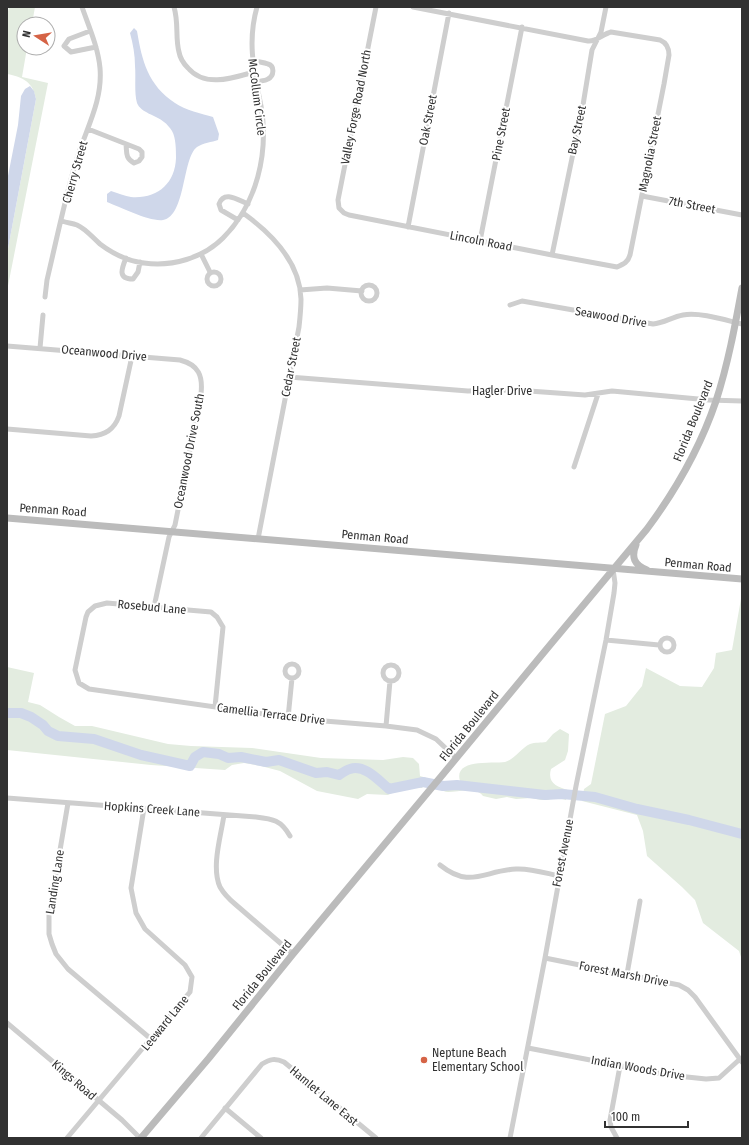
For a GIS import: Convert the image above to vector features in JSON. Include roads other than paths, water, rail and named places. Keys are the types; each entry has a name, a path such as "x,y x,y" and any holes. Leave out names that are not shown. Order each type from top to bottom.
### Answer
{"street":[{"name":"Cherry Street","path":"45,297 47,280 75,166 95,110 100,89 100,68 96,47 82,7"},
{"path":"174,7 177,19 179,53 184,64 191,72 200,78 215,80 237,77 254,72"},
{"name":"McCollum Circle","path":"62,222 77,225 111,252 140,262 160,264 178,262 201,254 220,241 243,213 255,188 258,176 263,139 261,106 252,60 252,29 257,7"},
{"name":"Valley Forge Road North","path":"339,208 338,200 376,7"},
{"path":"413,7 588,41 593,41 598,38"},
{"name":"Bay Street","path":"552,255 592,50 601,32 606,7"},
{"name":"Oak Street","path":"408,226 449,13"},
{"name":"Pine Street","path":"480,241 522,27"},
{"path":"90,31 69,39 64,46 71,52 96,47"},
{"name":"Magnolia Street","path":"598,38 611,32 660,40 666,44 669,51 630,255 625,263"},
{"path":"252,60 267,63 272,66 273,70 273,74 269,79 256,82"},
{"path":"88,129 126,144"},
{"path":"238,220 221,210 219,204 220,201 223,197 227,196 248,204"},
{"name":"7th Street","path":"642,196 742,215"},
{"name":"Lincoln Road","path":"339,208 344,214 552,255 617,266 625,263"},
{"name":"Cedar Street","path":"243,213 262,227 280,246 291,265 300,290 300,313 258,539"},
{"path":"201,254 210,272"},
{"path":"126,258 122,269 122,274 128,279 133,279 136,276 140,262"},
{"path":"300,290 327,288 362,291"},
{"name":"Florida Boulevard","path":"141,1138 637,542 661,510 698,446 716,400 739,323 742,288"},
{"name":"Seawood Drive","path":"510,304 522,300 653,324 666,322 683,315 693,314 739,323"},
{"path":"40,348 43,315"},
{"name":"Oceanwood Drive","path":"7,346 180,360 192,364 197,370"},
{"path":"7,429 90,436 108,432 116,423 119,416 132,356"},
{"name":"Oceanwood Drive South","path":"154,607 169,537 175,525 201,394 202,384 200,374 197,370"},
{"name":"Hagler Drive","path":"289,377 468,391 505,390 585,395 612,391 742,401"},
{"path":"574,467 598,394"},
{"name":"Penman Road","path":"7,518 742,579"},
{"path":"637,542 634,555 635,562 640,567 654,572"},
{"name":"Forest Avenue","path":"510,1138 545,958 573,801 606,640 615,583 613,569"},
{"name":"Rosebud Lane","path":"79,683 75,670 86,617 92,609 103,603 108,603 206,611 213,614 220,621 223,627 215,707"},
{"path":"606,640 659,645"},
{"path":"288,718 292,678"},
{"path":"386,726 390,681"},
{"name":"Camellia Terrace Drive","path":"79,683 84,687 95,690 288,718 386,726 423,731 436,739 456,758"},
{"name":"Hopkins Creek Lane","path":"7,798 256,817 277,821 285,828 290,836"},
{"name":"Landing Lane","path":"68,803 49,915 49,934 52,944 56,954 68,969 151,1039"},
{"name":"Leeward Lane","path":"67,1138 190,992 192,977 185,965 145,929 136,913 131,888 144,808"},
{"path":"224,814 216,866 220,887 226,896 293,954"},
{"path":"440,865 449,872 468,878 500,871 518,869 559,876"},
{"path":"627,974 640,901"},
{"name":"Forest Marsh Drive","path":"545,958 679,985 688,990 695,997 741,1060"},
{"name":"Kings Road","path":"7,1023 122,1120 141,1138"},
{"name":"Indian Woods Drive","path":"528,1048 668,1075 712,1079 719,1078 741,1060"},
{"name":"Hamlet Lane East","path":"225,1108 262,1064 271,1059 278,1059 284,1062 376,1138"},
{"path":"617,1138 611,1127 610,1120 620,1066"},
{"path":"201,1138 225,1108 261,1138"}],"water":[{"path":"134,28 137,31 141,52 148,72 158,88 175,103 184,108 213,117 219,134 218,140 197,147 192,153 176,208 170,216 163,220 143,217 107,202 107,194 111,191 131,197 140,197 156,192 163,188 168,182 175,167 176,148 172,131 161,120 145,112 137,103 135,90 135,58 130,33"},
{"path":"30,86 34,91 36,99 7,254 7,181 18,125 21,96 25,89"}],"waterway":[{"path":"7,713 21,713 31,717 43,725 48,731 58,736 94,739 141,755 190,766 195,757 203,752 219,754 228,758 241,757 266,762 279,760 316,773 327,772 339,775 350,769 356,768 371,774 389,789 423,782 443,786 457,785 545,795 562,794 595,797 637,809 689,820 742,834"}],"place":[{"name":"Neptune Beach Elementary School","path":"424,1060"}]}
